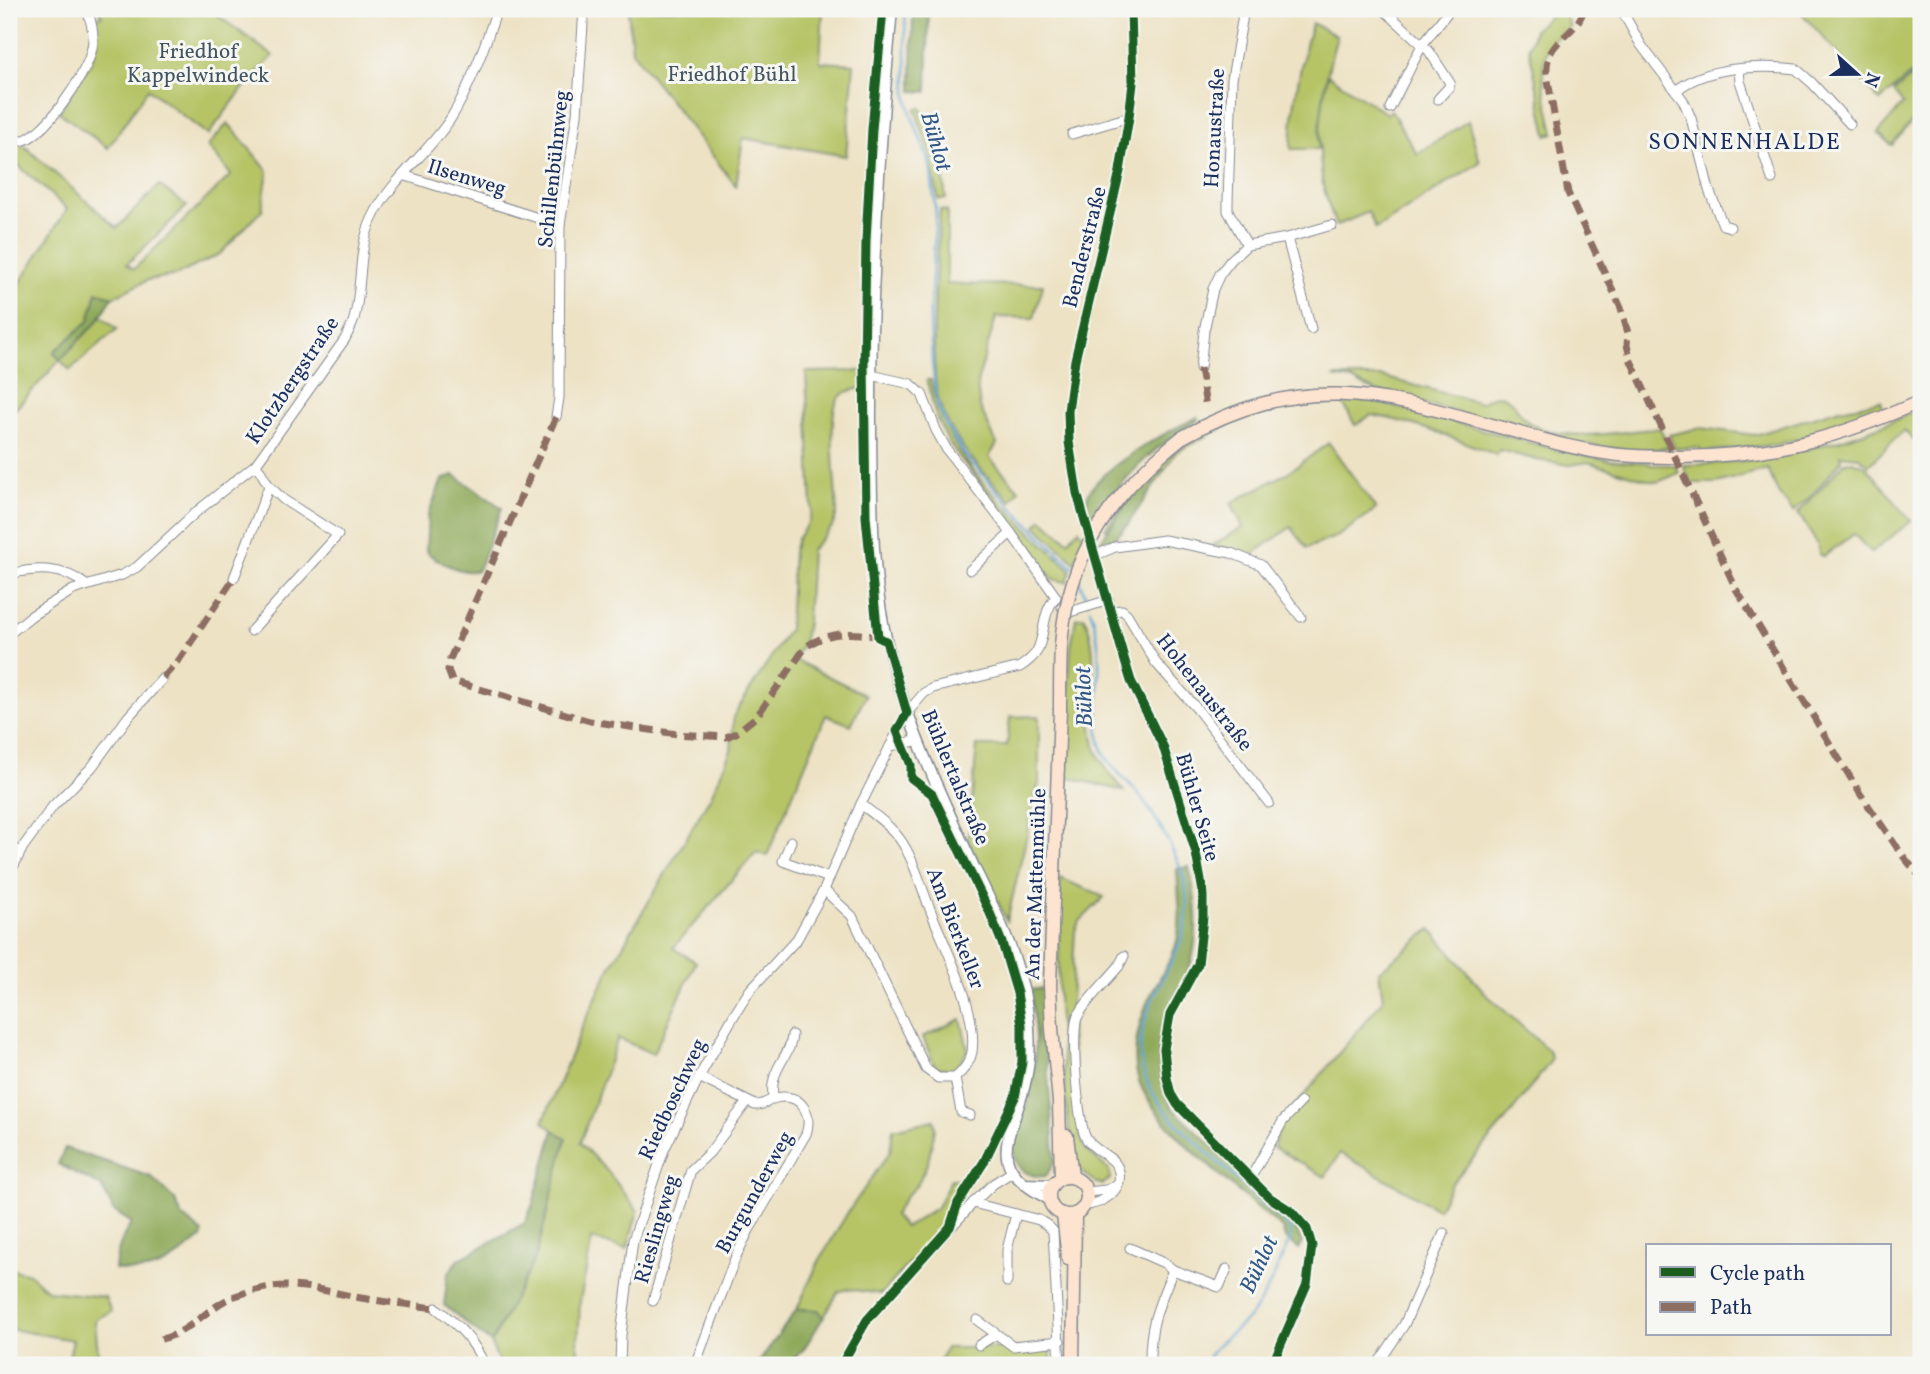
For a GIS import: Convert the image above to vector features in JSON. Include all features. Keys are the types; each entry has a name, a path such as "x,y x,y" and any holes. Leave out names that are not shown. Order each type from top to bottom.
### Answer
{"main road":[{"name":"An der Mattenmühle","path":"1062,1180 1050,984 1061,644 1065,616 1077,573 1091,539 1122,491 1149,464 1181,438 1237,410 1265,401 1300,395 1366,395 1404,402 1567,445 1608,454 1644,457 1768,452 1851,430 1921,401"},
{"path":"1073,1365 1072,1290 1077,1206 1084,1185 1062,1180 1049,1199 1051,1206 1077,1206"}],"street":[{"path":"9,137 21,141 35,135 84,71 92,50 93,34 86,9"},
{"name":"Klotzbergstraße","path":"9,634 55,600 86,585 122,575 137,567 195,513 256,464 345,339 354,319 363,242 371,221 387,193 451,117 466,88 497,9"},
{"name":"Schillenbühnweg","path":"556,417 560,367 560,225 577,115 584,9"},
{"name":"Bühlertalstraße","path":"892,9 878,200 871,375 873,553 886,641 916,741 1007,937 1023,989 1030,1029 1030,1051 1024,1090 1005,1149 1012,1172"},
{"name":"Benderstraße","path":"1077,493 1069,442 1070,386 1120,172 1129,117 1133,83 1131,9"},
{"name":"Honaustraße","path":"1244,9 1232,79 1228,211 1247,245"},
{"path":"1383,9 1422,44 1450,83 1438,99"},
{"path":"1390,108 1422,44 1450,9"},
{"path":"1621,9 1641,46 1676,91 1691,118 1709,190 1723,225 1730,228"},
{"path":"1676,91 1686,82 1718,71 1796,69 1850,124"},
{"path":"1740,70 1740,81 1772,179"},
{"path":"1072,134 1129,117"},
{"name":"Ilsenweg","path":"403,175 560,225"},
{"path":"1200,368 1204,331 1213,289 1220,274 1247,245 1287,238 1332,225"},
{"path":"1287,238 1311,329"},
{"path":"871,375 911,384 922,394 947,450 1011,533 970,570"},
{"path":"251,631 338,534 284,500 269,486 256,464"},
{"path":"234,578 269,486"},
{"name":"Bühler Seite","path":"1077,493 1131,681 1163,746 1196,853 1203,892 1198,964 1170,1015 1164,1049 1171,1094 1177,1104 1269,1196 1299,1219 1307,1229 1312,1246 1307,1284 1272,1365"},
{"name":"Riedboschweg","path":"620,1365 621,1335 633,1240 664,1150 699,1077 750,990 797,939 824,890 861,804 907,713 933,688 1020,667 1037,651 1044,618 1056,597 1011,533"},
{"path":"1096,555 1115,547 1164,540 1231,553 1261,565 1301,617"},
{"path":"9,574 40,569 61,571 86,585"},
{"path":"1062,606 1070,612 1109,600"},
{"name":"Hohenaustraße","path":"1111,611 1122,610 1127,614 1156,663 1198,710 1269,803"},
{"path":"9,875 23,848 53,806 92,767 128,717 163,678"},
{"path":"890,746 916,741"},
{"name":"Am Bierkeller","path":"861,804 891,828 907,850 963,995 970,1023 972,1050 964,1070 955,1078"},
{"path":"791,841 783,861 829,878"},
{"path":"824,890 852,916 926,1069 938,1078 955,1078 961,1112 970,1115"},
{"path":"1077,1206 1103,1201 1112,1193 1120,1173 1118,1167 1089,1144 1081,1126 1074,1030 1078,1016 1119,966 1124,956"},
{"name":"Burgunderweg","path":"773,1098 774,1077 792,1042 792,1035"},
{"path":"699,1077 747,1102"},
{"name":"Burgunderweg","path":"695,1365 736,1256 808,1128 808,1114 804,1106 790,1098 773,1098 760,1106 747,1102"},
{"name":"Rieslingweg","path":"653,1301 691,1170 710,1152 747,1102"},
{"path":"1251,1177 1283,1121 1301,1102"},
{"path":"841,1365 867,1320 993,1184 1012,1172 1033,1191 1049,1199"},
{"path":"1024,1184 1062,1180"},
{"path":"973,1203 1039,1220 1053,1231 1060,1365"},
{"path":"1007,1282 1007,1250 1016,1214"},
{"path":"1377,1365 1404,1325 1444,1233"},
{"path":"1130,1248 1166,1264 1173,1270 1219,1287 1227,1269"},
{"path":"1150,1365 1154,1317 1173,1270"},
{"path":"436,1308 467,1335 484,1365"},
{"path":"977,1320 1013,1346 1060,1341"},
{"path":"979,1345 995,1335"}],"green space":[{"name":"Friedhof Kappelwindeck","path":"99,9 209,9 273,56 242,90 208,135 148,89 108,148 59,112 90,64 97,44 94,19 102,16"},
{"name":"Friedhof Bühl","path":"628,9 823,9 820,62 854,64 846,156 743,138 736,186 632,51"},
{"path":"913,9 929,9 927,92 912,91"},
{"path":"1557,9 1562,9 1570,27 1552,41 1546,51 1544,86 1554,133 1547,135 1529,48 1534,30"},
{"path":"1921,9 1921,65 1880,101 1799,10"},
{"path":"1312,23 1337,36 1324,92 1319,149 1291,149 1297,86"},
{"path":"1921,68 1921,81 1912,89 1915,93 1921,88 1921,123 1914,119 1892,145 1878,133 1903,104 1894,92"},
{"path":"1328,75 1387,114 1391,110 1417,154 1468,121 1480,162 1376,229 1368,212 1336,226 1323,184 1320,157 1321,115"},
{"path":"921,108 940,149 946,199 938,199 929,149 915,109"},
{"path":"228,123 268,171 262,210 220,254 177,275 148,280 113,297 97,293 89,321 54,353 60,360 9,416 9,300 67,209 9,157 9,140 23,145 117,228 159,185 187,206 127,264 134,269 231,175 208,146"},
{"path":"940,210 947,211 947,284 1043,285 1034,318 996,317 977,383 980,407 997,444 989,457 1019,490 1011,501 958,440 938,397 934,371 934,327"},
{"path":"97,292 113,297 96,323 60,360 54,352 89,321"},
{"path":"101,316 117,329 70,370 60,360"},
{"path":"863,371 863,388 843,394 835,408 833,436 837,513 832,527 811,550 807,623 803,644 793,659 866,695 851,725 826,715 767,856 756,852 673,948 696,962 653,1054 618,1038 580,1143 608,1172 638,1211 627,1249 592,1239 580,1301 577,1365 500,1365 491,1343 536,1256 565,1139 543,1122 611,966 712,794 731,750 734,715 789,629 793,552 797,539 809,522 812,510 806,372"},
{"path":"1333,377 1383,377 1481,403 1500,396 1513,403 1529,423 1551,432 1598,435 1660,428 1669,448 1630,451 1566,441 1376,391 1352,380"},
{"path":"927,380 931,380 938,409 967,461 1006,508 1071,570 1067,582 1053,579 949,443 936,417"},
{"path":"1315,399 1370,401 1558,450 1609,460 1675,465 1679,473 1658,482 1588,462 1570,465 1499,450 1497,455 1387,418 1371,415 1355,425 1343,403 1292,405 1242,418 1176,452 1164,471 1159,468 1128,501 1107,530 1105,528 1150,473 1168,457 1207,430 1251,412"},
{"path":"1881,401 1881,413 1844,427 1775,445 1701,452 1700,448 1675,448 1669,435 1700,428 1755,435 1840,409"},
{"path":"1921,408 1921,448 1904,430 1869,465 1859,457 1841,455 1842,460 1793,512 1778,493 1768,469 1717,483 1691,483 1683,465 1743,461 1804,450 1864,432"},
{"path":"1198,417 1199,420 1168,440 1126,478 1093,523 1086,502 1090,490 1101,478 1133,453"},
{"path":"1329,443 1376,509 1338,536 1307,548 1291,527 1250,556 1213,545 1243,527 1231,503 1287,473"},
{"path":"1852,461 1866,466 1911,521 1871,553 1854,534 1824,556 1819,554 1818,545 1798,513 1845,462"},
{"path":"1160,468 1164,471 1128,524 1110,544 1100,542 1128,501"},
{"path":"454,475 502,508 478,570 465,571 450,566 426,551 428,515 442,480"},
{"path":"1042,519 1068,541 1079,529 1085,538 1075,562 1036,526"},
{"path":"1084,617 1092,647 1092,729 1095,745 1103,764 1124,791 1063,776 1071,646 1076,618"},
{"path":"1039,716 1039,783 1007,921 968,840 977,746 1007,746 1010,717"},
{"path":"1189,867 1194,892 1195,944 1189,969 1162,1029 1159,1052 1164,1087 1172,1108 1293,1222 1302,1242 1299,1249 1285,1238 1282,1228 1177,1135 1158,1114 1137,1074 1136,1050 1142,1019 1147,1003 1172,956 1179,929 1177,869"},
{"path":"1060,878 1104,897 1079,922 1075,931 1070,1021 1080,1135 1085,1149 1109,1170 1110,1179 1103,1184 1096,1183 1078,1169 1069,1131 1058,1007"},
{"path":"1431,929 1486,994 1548,1050 1551,1056 1550,1062 1504,1122 1452,1183 1438,1209 1340,1153 1325,1177 1273,1147 1283,1121 1383,1000 1379,971"},
{"path":"1045,988 1044,1026 1055,1161 1046,1176 1041,1176 1021,1169 1015,1161 1014,1148 1034,1071 1035,1031 1030,990"},
{"path":"961,1019 968,1050 955,1070 935,1067 923,1037"},
{"path":"934,1120 935,1129 928,1162 917,1185 894,1215 904,1227 909,1226 936,1209 951,1179 970,1181 946,1221 882,1294 847,1289 838,1292 823,1318 818,1310 797,1309 818,1263 848,1212 890,1152 893,1129"},
{"path":"554,1130 566,1139 536,1257 491,1343 444,1305 448,1274 458,1260 525,1223"},
{"path":"65,1148 151,1177 175,1200 182,1216 203,1233 201,1238 171,1260 152,1269 115,1269 120,1245 132,1223 114,1211 101,1186 58,1164"},
{"path":"9,1269 29,1274 48,1291 105,1297 111,1311 95,1320 99,1365 67,1365 73,1340 9,1329"},
{"path":"797,1309 819,1310 823,1318 803,1350 788,1365 757,1365"},
{"path":"946,1348 1051,1348 1051,1365 937,1365"}],"waterway":[{"name":"Bühlot","path":"905,9 907,95 911,114 930,164 936,214 930,312 937,403 946,425 965,455 1017,513 1073,567"},
{"name":"Bühlot","path":"1079,580 1088,603"},
{"name":"Bühlot","path":"1090,609 1098,644 1098,724 1103,752 1136,791 1159,824 1179,866 1186,890 1186,921 1180,945 1155,994 1144,1023 1141,1048 1143,1070 1151,1090 1179,1126 1286,1223 1290,1230 1290,1240 1262,1300 1249,1317 1213,1351 1206,1365"}],"marked path":[{"path":"1584,9 1580,19 1550,54 1547,75 1568,193 1621,308 1628,333 1627,345 1631,361 1736,589 1861,795 1921,878"},
{"path":"1200,368 1206,407"},
{"path":"556,417 450,659 448,670 452,681 590,721 677,734 726,737 736,733 757,716 805,648 813,642 832,635 853,633 883,639"},
{"path":"163,678 179,660 234,578"},
{"path":"161,1339 181,1331 225,1300 269,1287 298,1286 436,1308"}],"cycle path":[{"path":"841,1365 867,1320 950,1227 958,1203 984,1162 1015,1097 1022,1062 1022,1025 1017,993 1002,943 932,794 911,778 911,765 897,731 907,713 886,641 878,637 866,517 864,364 866,241 872,129 883,9"},
{"path":"1131,9 1133,83 1129,117 1120,171 1075,360 1068,411 1069,442 1077,493 1124,658 1131,681 1163,746 1196,853 1203,892 1198,964 1170,1015 1164,1049 1171,1094 1177,1104 1269,1197 1291,1211 1307,1229 1312,1246 1307,1284 1272,1365"}],"district":[{"name":"SONNENHALDE","path":"1745,141"}]}
